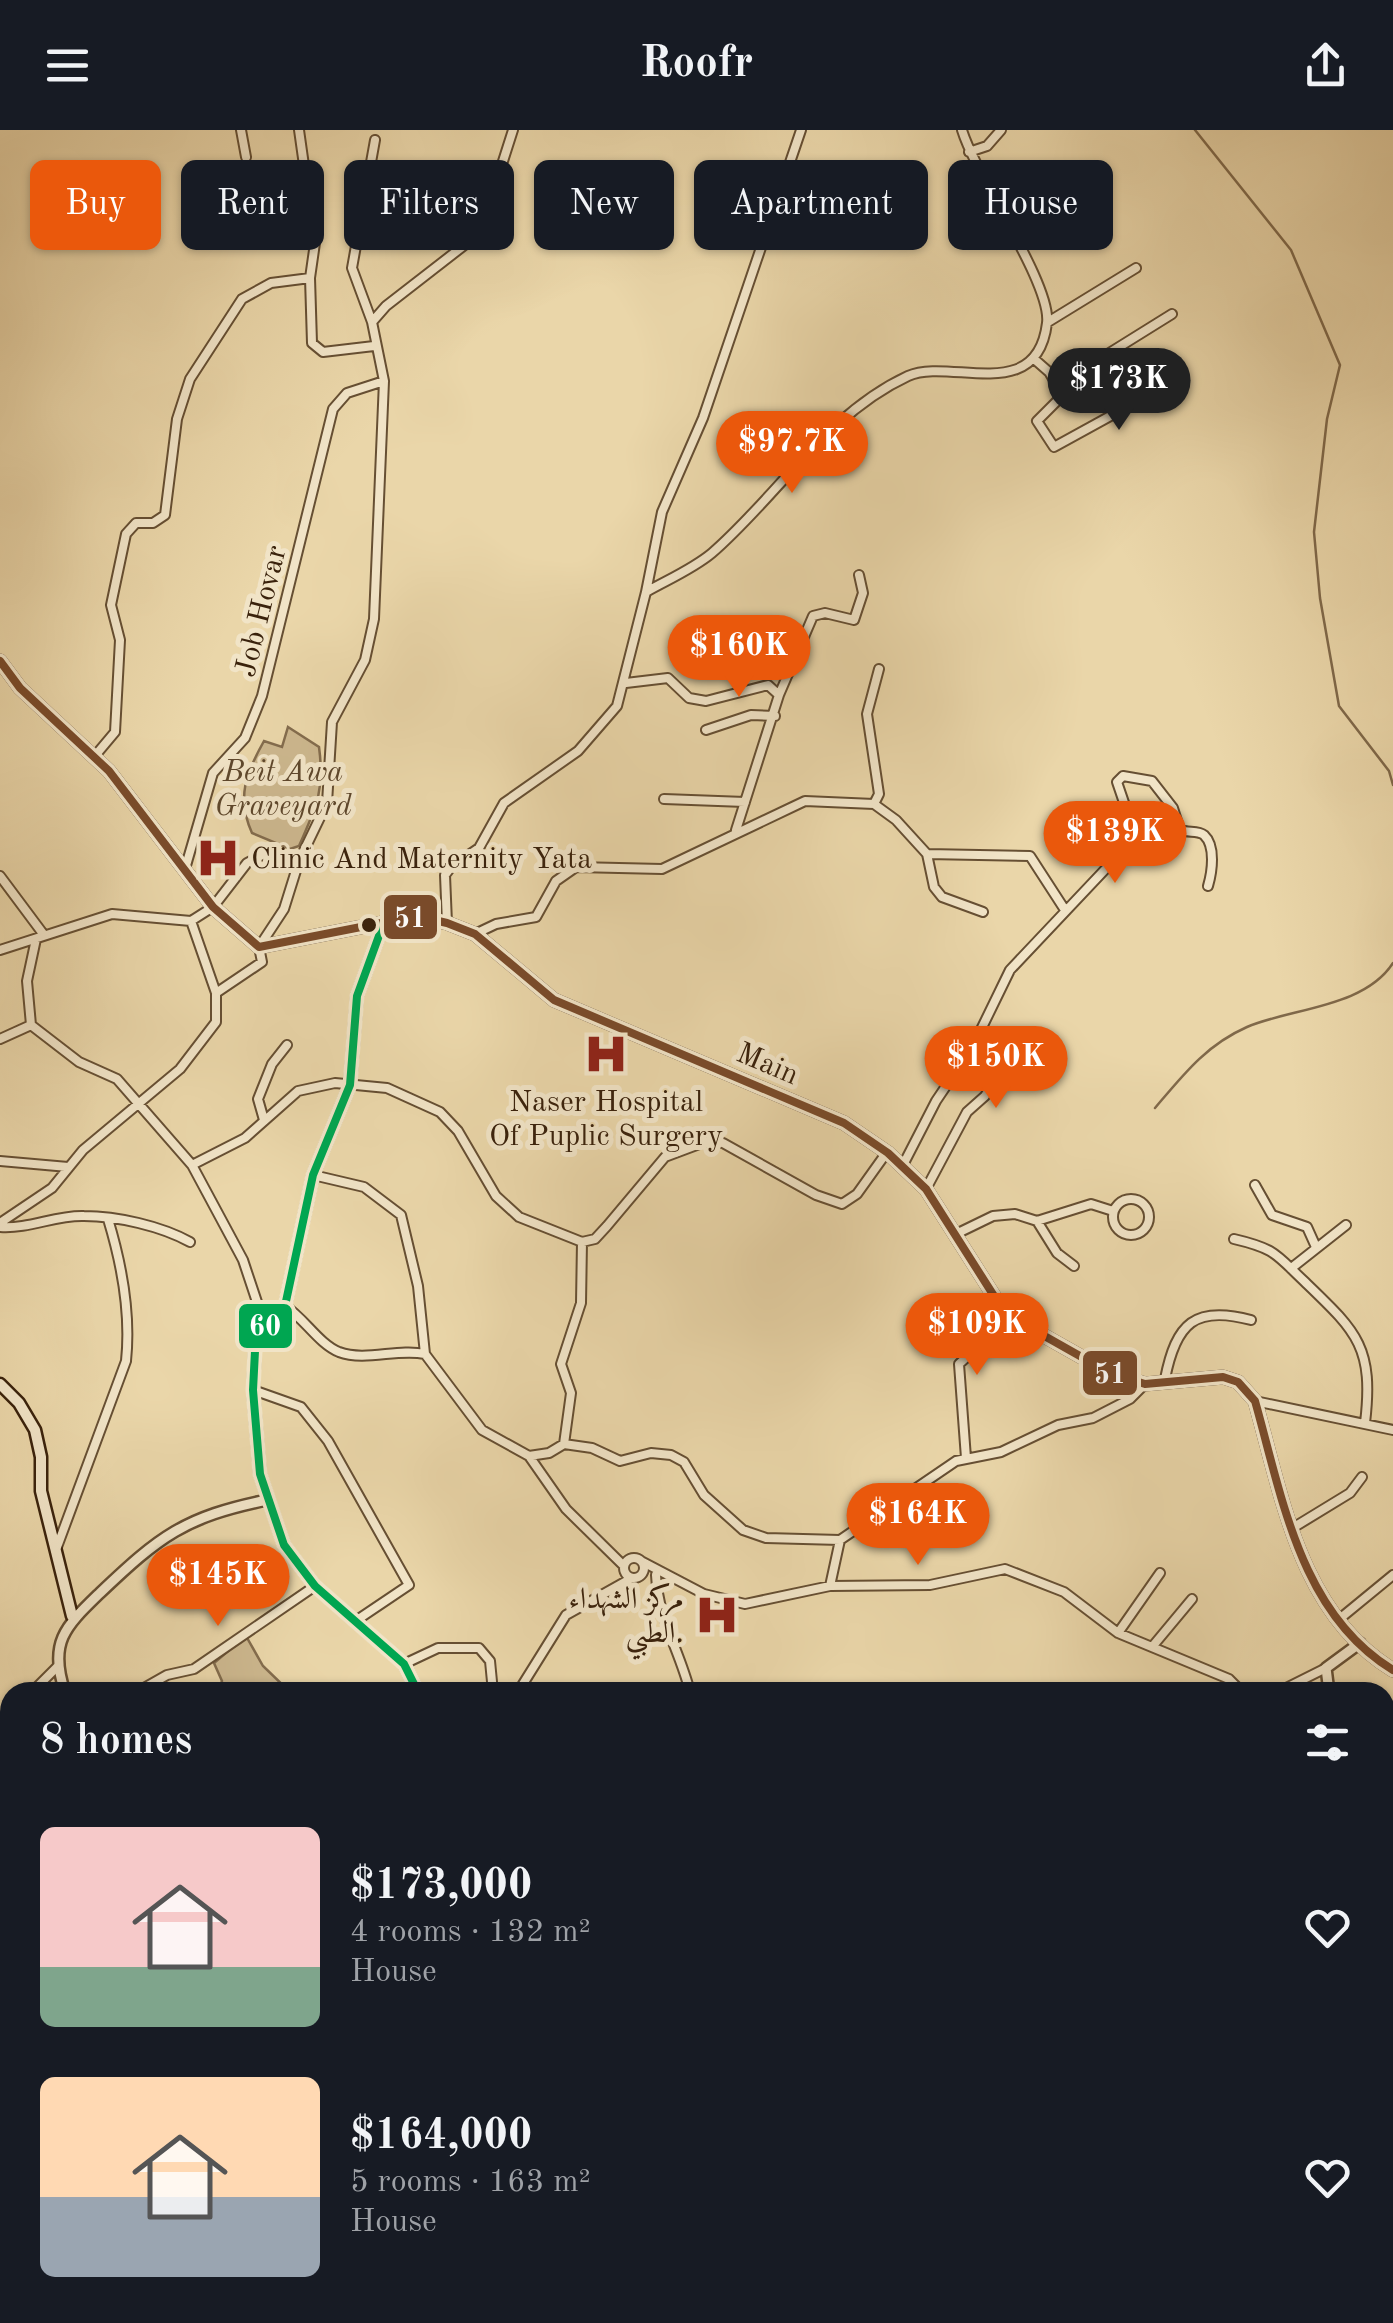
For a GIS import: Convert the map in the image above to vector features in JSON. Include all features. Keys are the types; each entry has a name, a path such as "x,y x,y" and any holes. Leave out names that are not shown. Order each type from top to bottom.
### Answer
{"main road":[{"path":"0,662 20,688 94,758 213,907 259,947"},
{"name":"Main","path":"259,947 417,916 475,934 554,1000 844,1123 886,1152 926,1189 958,1233 1001,1306 1059,1346 1110,1373 1145,1384"},
{"path":"1145,1384 1166,1379 1224,1377 1238,1382 1255,1401 1304,1568 1338,1620 1393,1670"},
{"path":"0,1384 19,1403 35,1430 41,1491 72,1616"}],"street":[{"path":"241,130 246,157"},
{"path":"299,130 315,244 310,278 315,348 324,352 374,346"},
{"path":"372,322 386,306 480,234 513,130"},
{"path":"447,923 446,875 451,867 480,848 497,812 511,796 578,750 617,706 626,683 662,512 703,418 801,130"},
{"path":"962,130 969,152 1032,270 1048,322"},
{"path":"969,152 987,146 1000,130"},
{"path":"216,992 256,970 262,962 259,947 284,908 300,861 327,803 332,722 365,660 374,619 384,381 372,322 352,268 375,140"},
{"path":"646,592 710,555 813,446 908,376 928,371 980,377 1008,372 1032,358 1048,322 1136,268"},
{"path":"94,758 109,744 117,721 120,640 112,606 126,534 136,523 153,524 166,515 181,398 242,299 271,283 310,278"},
{"path":"1058,386 1172,314"},
{"path":"1032,358 1063,397 1037,422 1054,446 1165,386"},
{"name":"Job Hovar","path":"185,868 213,772 245,738 262,696 333,409 347,393 384,381"},
{"path":"736,830 779,695 813,616 825,614 854,620 863,594 859,575"},
{"path":"874,804 878,794 867,714 879,668"},
{"path":"626,683 668,678 689,698 706,701 768,685 779,695"},
{"path":"706,730 751,715 775,716"},
{"path":"902,1167 936,1101 972,1046 1010,970 1131,842 1133,829 1117,782 1122,776 1152,781 1173,808 1180,830 1200,831 1206,838 1212,872 1208,886"},
{"path":"664,799 745,802"},
{"path":"475,934 496,924 536,916 556,881 576,868 662,869 736,830 805,802 874,804 927,854 942,897 983,912"},
{"path":"0,950 112,914 191,921 213,907 247,863 268,852 300,861"},
{"path":"927,854 1030,856 1065,910"},
{"path":"0,876 40,937"},
{"path":"0,1225 52,1188 68,1167 180,1069 216,1022 216,992 191,921"},
{"path":"384,922 357,996 350,1085 313,1174 285,1306 265,1326 252,1365 267,1500 295,1565 404,1664 413,1682"},
{"path":"40,937 26,982 31,1025 78,1062 118,1079 138,1107 192,1165 244,1260 265,1326"},
{"path":"0,1039 31,1025"},
{"path":"264,1120 258,1099 287,1045"},
{"path":"926,1189 960,1122 1000,1071 998,1062 972,1046"},
{"path":"192,1165 245,1138 298,1091 335,1083 386,1088 440,1112 458,1130 496,1196 519,1217 582,1242 595,1238 646,1175 686,1146 723,1143 816,1195 842,1204 857,1194 886,1152"},
{"path":"0,1160 68,1167"},
{"path":"313,1174 364,1187 401,1215 418,1286 425,1354 482,1430 529,1456 566,1509 630,1567 745,1604 830,1586 930,1586 1005,1569 1064,1592 1118,1632 1231,1682"},
{"path":"1255,1185 1272,1214 1307,1227 1316,1247"},
{"path":"1138,1199 1148,1209 1150,1224 1140,1235 1125,1236 1114,1226 1113,1211 1123,1200 1138,1199"},
{"path":"958,1233 994,1216 1014,1214 1036,1221 1091,1204 1113,1211"},
{"path":"0,1225 24,1229 83,1216 156,1228 190,1242"},
{"path":"56,1547 126,1361 129,1334 124,1294 108,1219"},
{"path":"1036,1221 1058,1252 1074,1266"},
{"path":"1294,1266 1346,1226"},
{"path":"1234,1239 1279,1254 1334,1306 1362,1350 1369,1388 1365,1424"},
{"path":"564,1444 571,1392 561,1364 581,1302 582,1242"},
{"path":"285,1306 336,1351 358,1356 404,1350 425,1354"},
{"path":"966,1458 959,1364 991,1336 1001,1306"},
{"path":"1166,1379 1172,1348 1202,1314 1217,1311 1251,1320"},
{"path":"529,1456 550,1453 564,1444 592,1448 620,1461 651,1452 672,1455 684,1462 704,1495 743,1530 766,1538 840,1540 966,1458 1002,1452 1058,1425 1105,1412 1141,1392 1145,1384"},
{"path":"253,1390 302,1407 328,1441 409,1585 357,1620"},
{"path":"1255,1401 1393,1430"},
{"path":"1291,1528 1350,1493 1362,1476"},
{"path":"42,1682 56,1667 72,1616 155,1541 223,1510 267,1500"},
{"path":"830,1586 840,1540"},
{"path":"630,1567 685,1584"},
{"path":"524,1682 566,1615 614,1586 630,1567"},
{"path":"1118,1632 1160,1573"},
{"path":"656,1575 663,1625 681,1657 687,1682"},
{"path":"1338,1620 1393,1575"},
{"path":"154,1682 166,1674 194,1670 315,1586"},
{"path":"1152,1647 1192,1599"},
{"path":"1298,1682 1326,1668 1360,1643"},
{"path":"404,1664 438,1648 479,1648 490,1661 492,1682"},
{"path":"56,1667 62,1682"},
{"path":"1326,1668 1328,1682"}],"green space":[{"name":"Beit Awa Graveyard","path":"288,727 319,747 321,776 318,798 299,846 290,849 252,833 244,797 248,775 264,741 282,747"},
{"path":"246,1636 263,1666 280,1682 222,1682 214,1663"}],"waterway":[{"path":"1195,130 1291,250 1340,365 1327,419 1314,532 1320,598 1339,706 1389,771 1393,785"},
{"path":"1155,1108 1196,1062 1232,1034 1346,998 1380,978 1393,963"}],"transit line":[{"name":"51","path":"0,661 20,688 109,771 213,907 259,947 417,916 475,934 554,1000 844,1123 888,1153 926,1189 1001,1307 1025,1325 1110,1373 1145,1384 1223,1377 1238,1382 1255,1401 1286,1513 1316,1585 1336,1618 1361,1646 1393,1670"},
{"name":"60","path":"384,922 357,996 350,1085 313,1175 285,1306 265,1326 255,1351 253,1390 260,1474 284,1545 315,1586 404,1664 413,1682"}],"place":[{"name":"Clinic And Maternity Yata","path":"218,858"},
{"name":"Naser Hospital Of Puplic Surgery","path":"606,1054"},
{"name":"مركز الشهداء الطبي.","path":"717,1615"}]}
